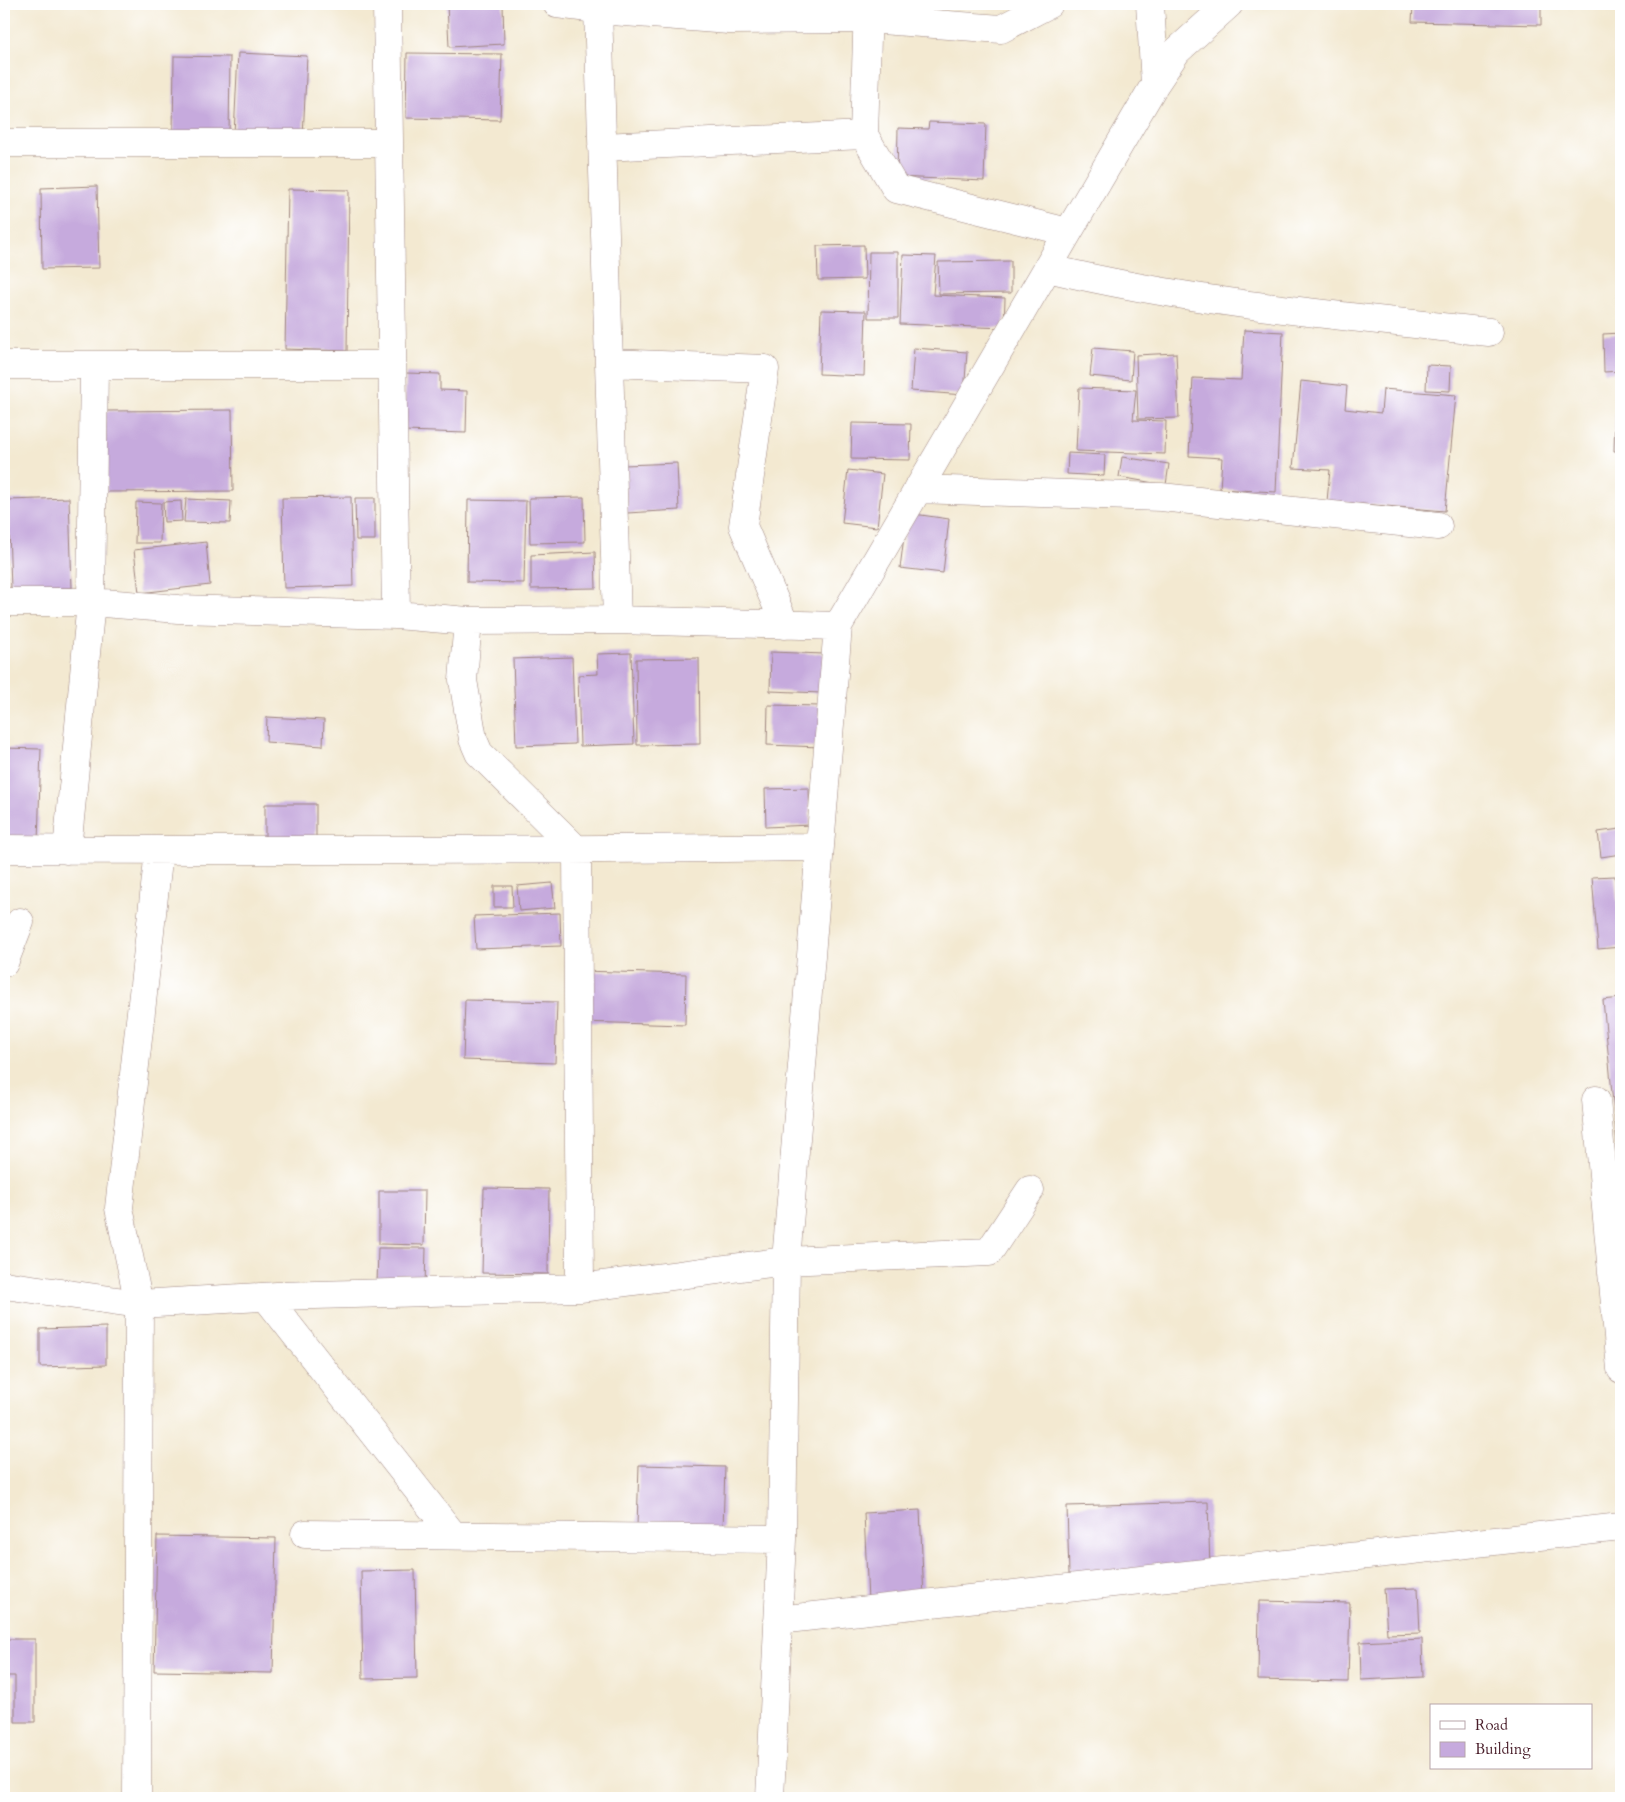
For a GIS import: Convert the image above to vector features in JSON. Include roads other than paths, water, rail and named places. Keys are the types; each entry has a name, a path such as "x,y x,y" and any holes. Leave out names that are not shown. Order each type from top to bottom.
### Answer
{"street":[{"path":"387,4 396,615"},
{"path":"557,4 729,20 868,11 1001,29 1049,4"},
{"path":"770,1798 782,1539 786,1262 838,626 1156,84 1177,51 1229,4"},
{"path":"1146,6 1156,84"},
{"path":"598,9 617,620"},
{"path":"868,11 864,135 896,189 1068,232"},
{"path":"602,147 864,135"},
{"path":"4,143 389,143"},
{"path":"1047,268 1102,281 1238,304 1489,332"},
{"path":"609,362 765,369 744,526 785,625"},
{"path":"4,365 392,365"},
{"path":"67,850 91,602 94,365"},
{"path":"918,489 1161,497 1438,526"},
{"path":"4,602 91,602 178,609 396,615 468,621 617,620 838,626"},
{"path":"468,621 463,680 473,739 478,754 577,850 580,1288"},
{"path":"4,849 159,851 577,850 820,847"},
{"path":"137,1798 139,1304 119,1208 159,851"},
{"path":"4,963 20,922"},
{"path":"1596,1100 1621,1369"},
{"path":"4,1285 139,1304 266,1297 580,1288 786,1262 989,1252 1030,1190"},
{"path":"266,1297 453,1535"},
{"path":"778,1620 1621,1527"},
{"path":"304,1534 782,1539"}]}
